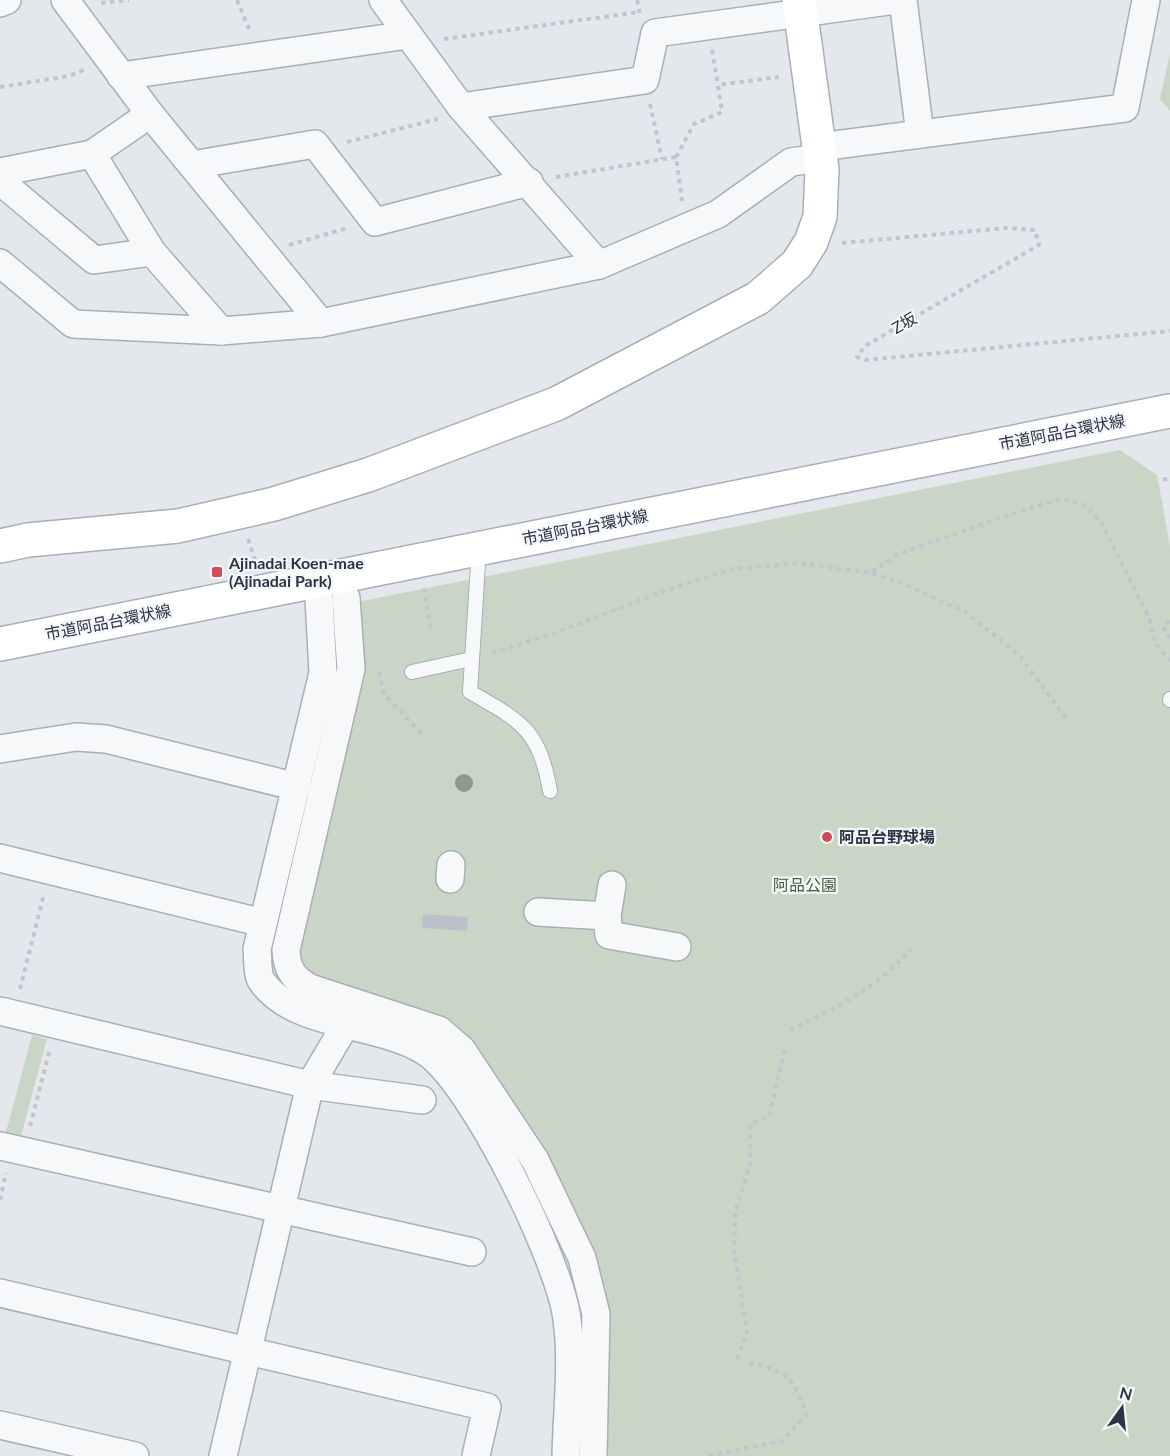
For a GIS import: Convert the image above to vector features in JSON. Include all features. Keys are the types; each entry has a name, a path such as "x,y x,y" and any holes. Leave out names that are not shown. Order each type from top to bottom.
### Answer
{"street":[{"path":"0,3 7,0"},
{"path":"65,0 150,114 321,323"},
{"path":"383,0 461,107 529,182 599,265"},
{"path":"461,107 645,80 656,33 708,26 800,7 896,0"},
{"path":"903,0 920,134"},
{"path":"0,264 74,324 221,331 321,323 599,265 718,214 791,162 820,152 920,134 1125,108 1146,0"},
{"path":"7,539 178,526 240,513 368,475 556,404 758,298 797,264 811,242 820,217 823,183 800,7"},
{"path":"115,68 411,39"},
{"path":"0,172 92,154 150,114"},
{"path":"192,165 315,144 375,222 529,182"},
{"path":"92,154 152,252 221,331"},
{"path":"0,181 94,260 152,252"},
{"name":"市道阿品台環状線","path":"0,644 1170,411"},
{"path":"318,580 323,673 257,949 260,978 275,996 298,1009 425,1052 444,1068 511,1174 553,1268 567,1318 566,1456"},
{"path":"345,598 351,669 286,950 287,968 296,979 310,988 439,1030 462,1050 535,1160 582,1258 596,1314 593,1456"},
{"path":"0,749 76,737 106,739 297,787"},
{"path":"0,858 263,923"},
{"path":"612,885 607,916 609,934 677,947"},
{"path":"538,912 607,916"},
{"path":"7,1013 310,1085 422,1100"},
{"path":"223,1456 310,1085 346,1024"},
{"path":"0,1146 472,1252"},
{"path":"0,1293 487,1407 476,1456"},
{"path":"0,1425 135,1456"}],"lane":[{"path":"479,548 470,692 521,722 538,746 546,769 550,791"},
{"path":"412,672 471,659"}],"path":[{"path":"237,0 248,22"},
{"path":"411,39 639,12"},
{"path":"686,229 676,157 694,124 722,112 708,26"},
{"path":"0,87 115,68"},
{"path":"718,85 808,73"},
{"path":"645,80 662,159"},
{"path":"328,159 348,141 440,119 461,107"},
{"path":"529,182 676,157"},
{"path":"269,259 294,242 375,222"},
{"name":"Z坂","path":"835,243 1006,228 1035,230 1039,245 865,346 857,357 866,360 1170,331"},
{"path":"1163,480 1170,478"},
{"path":"872,573 896,555 1011,514 1062,499 1087,506 1102,524 1149,618 1156,645 1170,662"},
{"path":"246,532 258,566"},
{"path":"471,659 549,635 667,590 732,569 799,563 872,573 904,584 965,612 1019,655 1066,718"},
{"path":"423,583 431,632"},
{"path":"1170,622 1165,623 1164,628 1170,639"},
{"path":"377,661 384,694 422,734"},
{"path":"7,1013 50,870"},
{"path":"790,1030 858,993 894,968 911,949"},
{"path":"736,1359 747,1333 734,1250 736,1209 750,1164 751,1124 769,1117 785,1049"},
{"path":"38,1098 44,1069"},
{"path":"709,1456 782,1441 806,1415 800,1394 782,1374 773,1367 748,1363"}],"green space":[{"path":"1170,53 1170,111 1160,99"},
{"name":"阿品公園","path":"1120,450 1157,475 1170,546 1170,1456 605,1456 608,1314 445,1021 410,1006 316,978 306,972 293,949 357,602"},
{"path":"32,1035 47,1039 21,1136 6,1132"}],"building":[{"path":"423,914 468,917 467,931 422,928"}],"place":[{"name":"Ajinadai Koen-mae (Ajinadai Park)","path":"217,572"},
{"name":"阿品台野球場","path":"827,837"}]}
